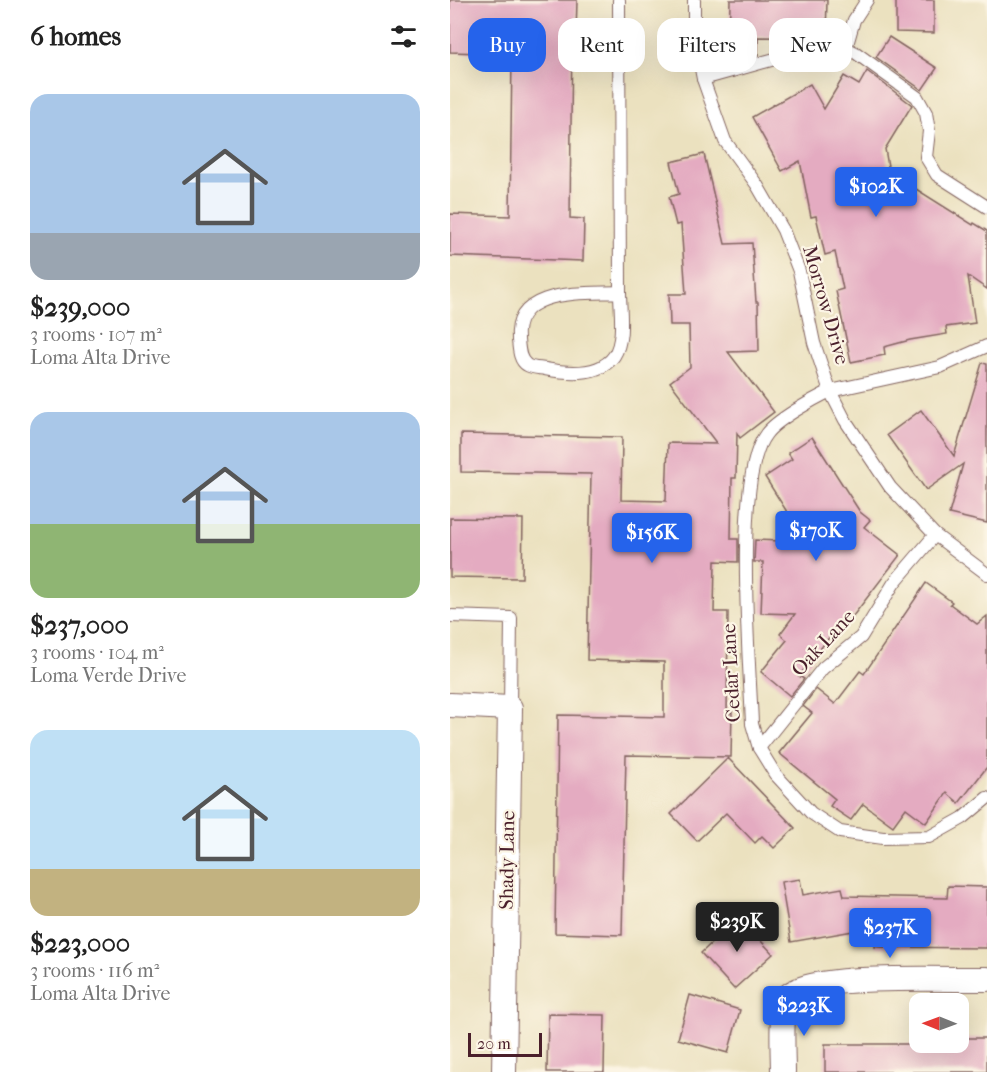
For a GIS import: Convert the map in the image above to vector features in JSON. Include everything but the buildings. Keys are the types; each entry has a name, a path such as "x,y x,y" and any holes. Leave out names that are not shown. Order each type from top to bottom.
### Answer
{"street":[{"path":"450,705 510,708"},
{"name":"Shady Lane","path":"504,1072 510,708"},
{"path":"783,1072 783,1015 787,998 799,988 842,980 987,979"}],"lane":[{"path":"619,0 620,292 620,332 615,354 608,362 586,371 563,372 527,365 520,357 518,333 520,320 528,308 538,301 569,295 620,292"},
{"name":"Morrow Drive","path":"694,0 694,32 703,79 725,141 757,185 783,230 799,271 814,343 830,390 844,420 890,488 935,535 987,574"},
{"path":"852,27 867,0"},
{"path":"852,51 917,98 926,113 929,131 926,157 937,175 987,207"},
{"path":"703,79 769,61"},
{"name":"Morrow Drive","path":"830,390 940,368 987,346"},
{"name":"Cedar Lane","path":"830,390 766,434 756,453 749,485 746,550 751,701 752,724 759,748 775,774 811,813 840,832 883,838 929,837 963,818 987,798"},
{"name":"Oak Lane","path":"759,748 823,668 861,637 894,583 935,535"},
{"path":"450,616 511,618 510,708"}]}
